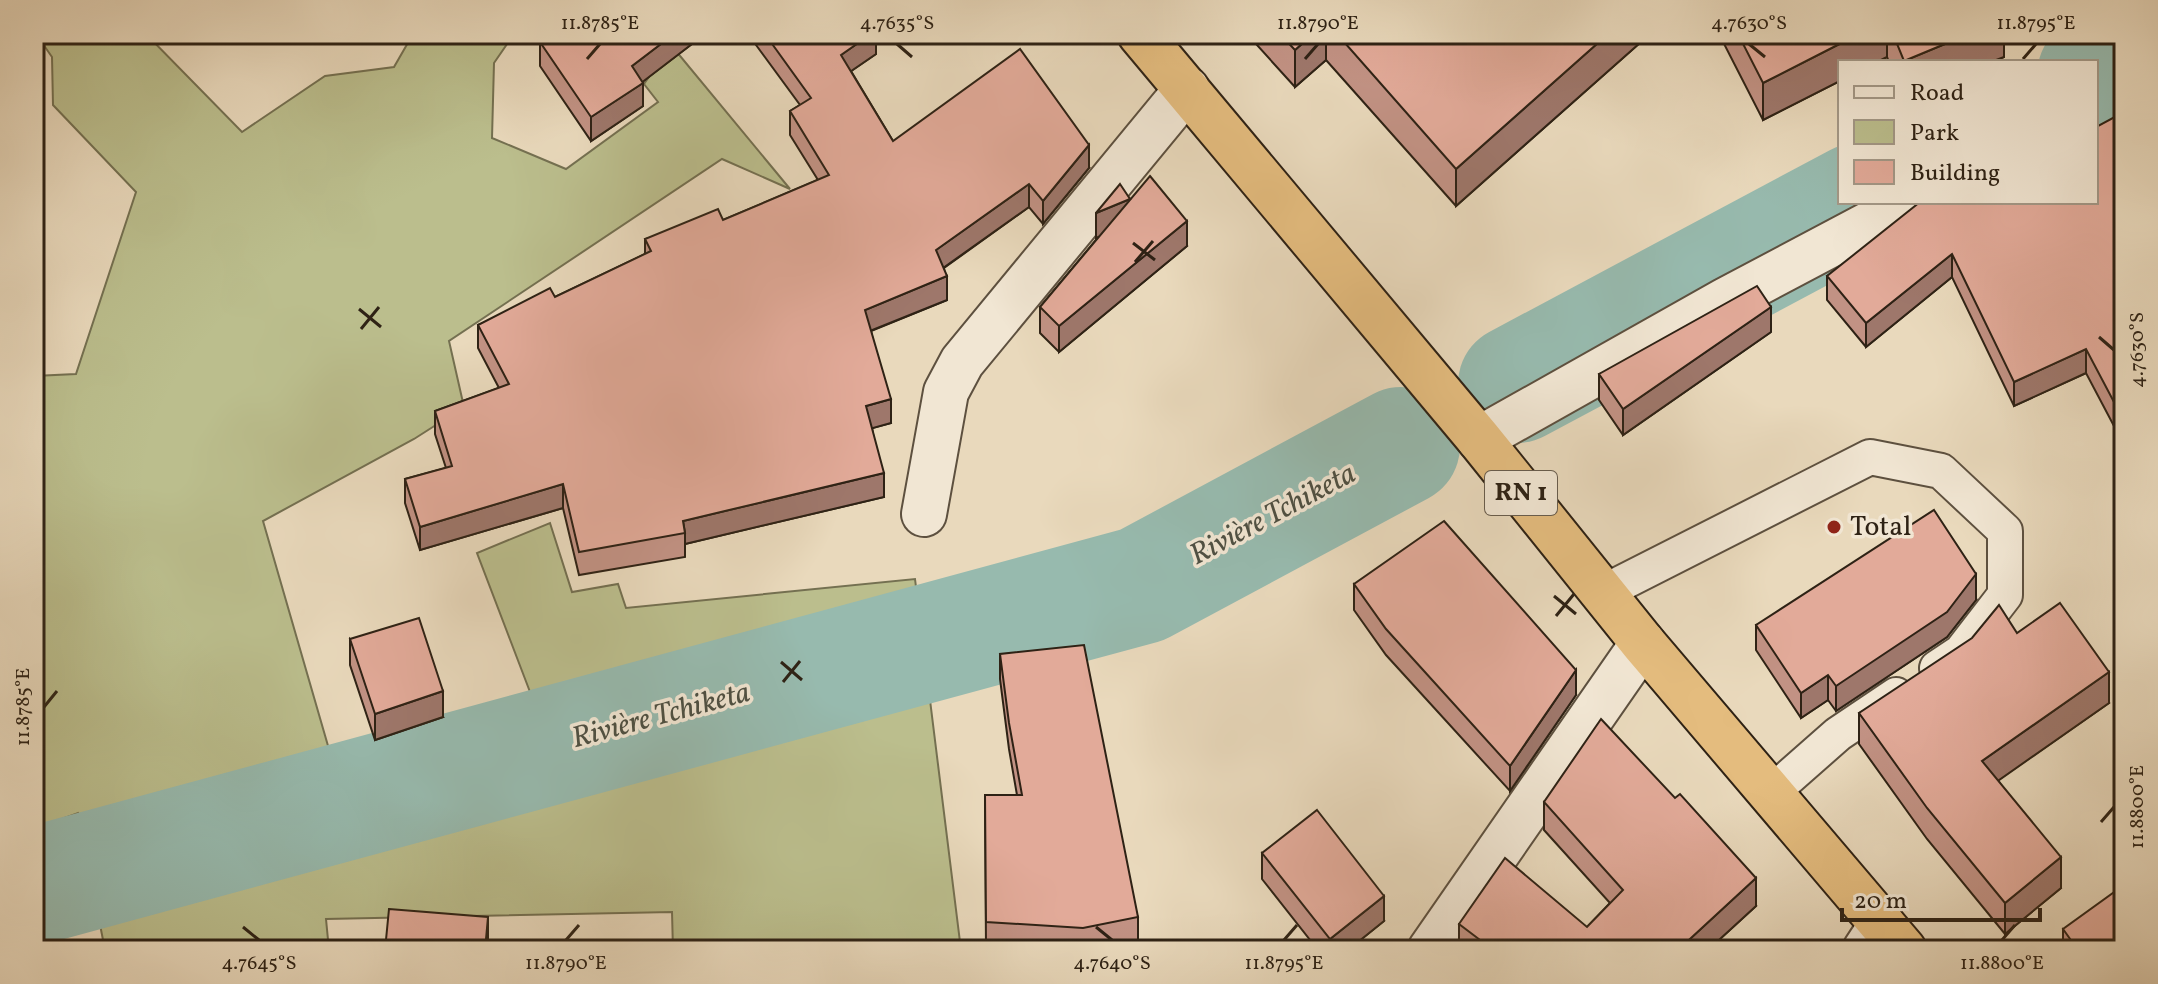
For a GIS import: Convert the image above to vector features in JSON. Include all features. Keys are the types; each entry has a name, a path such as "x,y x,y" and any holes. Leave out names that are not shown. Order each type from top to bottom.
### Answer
{"highway":[{"name":"RN 1","path":"1140,34 1479,439 1643,643 1771,793 1884,941"}],"street":[{"path":"924,514 946,392 962,362 1187,89"},
{"path":"1479,439 1726,300 1907,204"},
{"path":"1430,950 1643,643"}],"lane":[{"path":"1602,593 1870,457 1941,471 2005,531 2005,595 1961,652 1838,734 1771,793"}],"green space":[{"path":"36,34 146,34 242,132 325,76 394,67 413,34 514,34 494,63 492,138 566,169 658,102 644,84 671,45 790,189 722,159 449,341 464,407 414,439 263,521 335,770 535,705 477,553 550,523 572,592 618,584 626,608 915,579 961,950 673,950 672,912 326,919 329,950 105,950 78,813 34,829 34,376 76,374 136,192 53,105 52,57"}],"building":[{"path":"553,34 674,34 632,66 643,83 591,117 540,42"},
{"path":"765,34 871,34 841,55 893,141 1020,49 1089,145 1043,201 1029,184 936,250 947,276 865,310 891,399 866,406 884,473 683,521 685,533 579,552 563,484 420,527 405,479 452,466 435,411 509,384 478,325 550,288 555,297 651,251 645,239 718,209 723,220 829,175 790,111 811,98"},
{"path":"1280,34 1313,34 1295,50"},
{"path":"1337,34 1608,34 1456,169"},
{"path":"1738,34 1859,34 1763,83"},
{"path":"1893,34 1969,34 1906,60 1904,60"},
{"path":"2124,112 2124,421 2086,349 2014,382 1952,254 1866,323 1827,276 1917,204 2098,204 2098,126"},
{"path":"1150,176 1187,221 1059,326 1040,307"},
{"path":"1120,184 1130,199 1096,213"},
{"path":"1757,286 1771,307 1623,409 1599,374"},
{"path":"1934,510 1976,574 1947,612 1836,686 1828,675 1801,693 1756,625"},
{"path":"1444,521 1576,670 1510,766 1386,629 1354,584"},
{"path":"2060,603 2109,672 1982,761 2061,857 2005,903 1927,808 1859,713 1972,638 1999,605 2017,633"},
{"path":"419,618 443,691 375,714 350,639"},
{"path":"1084,645 1138,917 1083,928 986,922 985,795 1022,795 1000,654"},
{"path":"1601,719 1675,798 1680,794 1756,878 1678,950 1491,950 1459,924 1505,858 1587,927 1623,890 1544,802"},
{"path":"1317,810 1384,896 1330,939 1262,853"},
{"path":"2124,885 2124,950 2078,950 2063,929"},
{"path":"389,909 488,917 485,950 385,950"}],"waterway":[{"name":"Rivière Tchiketa","path":"2098,74 2124,60"},
{"name":"Rivière Tchiketa","path":"1517,384 1854,204"},
{"name":"Rivière Tchiketa","path":"34,886 1142,585 1401,446"}],"place":[{"name":"Total","path":"1834,527"}]}
